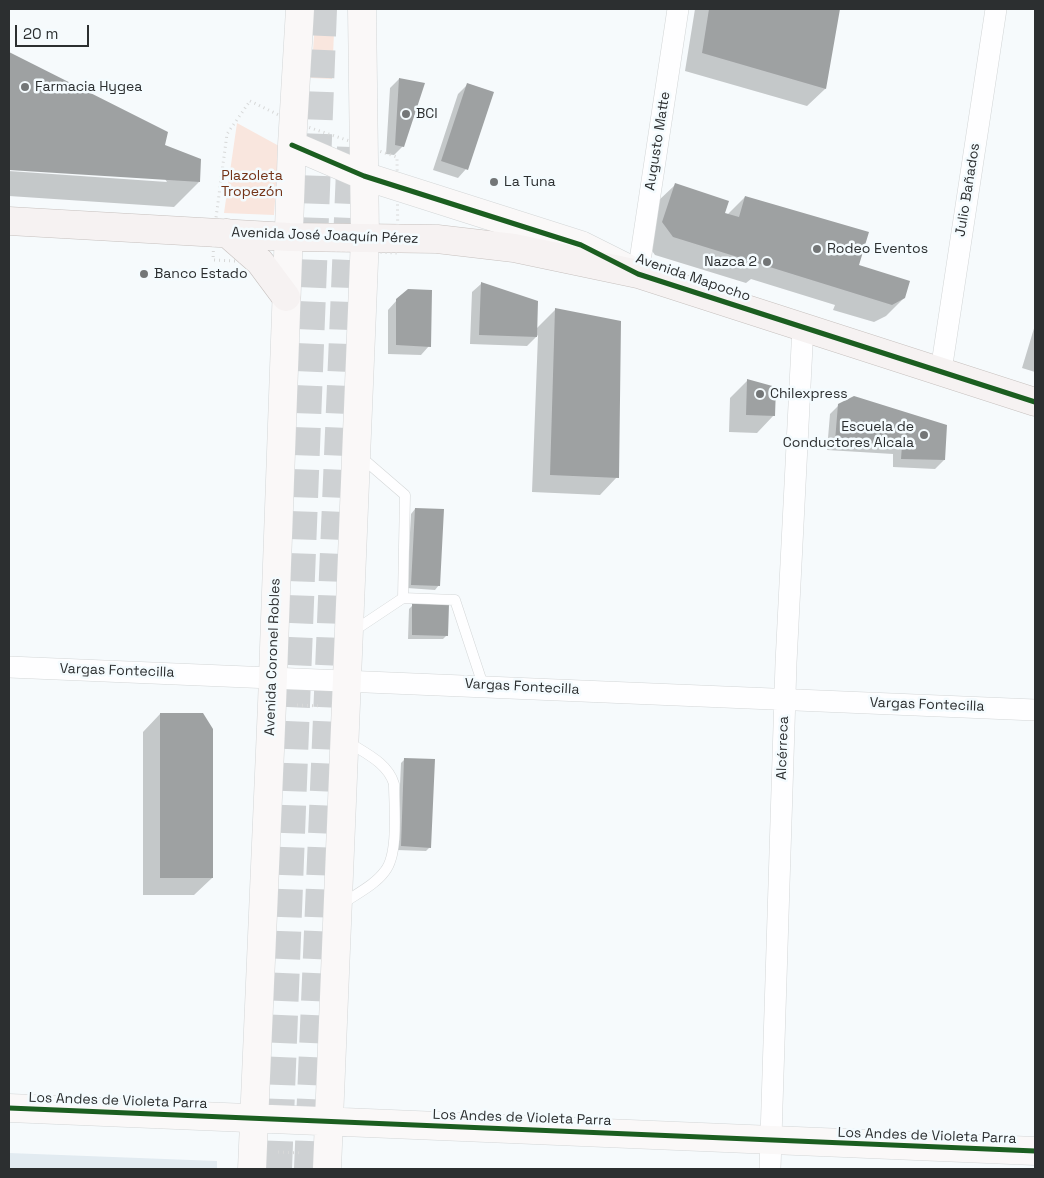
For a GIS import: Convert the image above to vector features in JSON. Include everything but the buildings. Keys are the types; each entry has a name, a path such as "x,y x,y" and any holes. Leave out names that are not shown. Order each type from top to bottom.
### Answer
{"main road":[{"name":"Avenida Coronel Robles","path":"252,1160 272,691 292,145 300,9"},
{"path":"327,1162 365,237 362,9"},
{"name":"Avenida Mapocho","path":"292,145 364,176 581,245 638,274 1035,402"},
{"name":"Avenida José Joaquín Pérez","path":"9,221 289,237 365,237 473,242 638,274"},
{"path":"227,233 260,262 286,297"},
{"name":"Los Andes de Violeta Parra","path":"9,1108 1035,1151"}],"street":[{"name":"Augusto Matte","path":"638,274 678,9"},
{"name":"Julio Bañados","path":"940,371 996,9"},
{"name":"Alcérreca","path":"770,1169 785,699 804,326"},
{"name":"Vargas Fontecilla","path":"9,667 272,691 347,679 1035,710"}],"lane":[{"path":"356,453 405,495 403,598"},
{"path":"349,634 403,598 455,600 483,685"},
{"path":"337,908 382,875 389,866 393,851 394,784 392,776 382,765 344,740"}],"path":[{"path":"272,691 346,707"},
{"path":"252,1160 327,1162"}],"shaded area":[{"path":"9,1153 217,1161 217,1169 9,1169"}],"green space":[{"path":"316,9 335,9 332,79 311,78"},
{"name":"Plazoleta Tropezón","path":"237,123 279,146 274,215 224,213"}],"tunnel":[{"path":"278,1169 323,9"},
{"path":"308,1169 351,147"}],"cycle path":[{"path":"292,145 364,176 581,245 638,274 1035,402"},
{"path":"9,1108 1035,1151"}],"place":[{"name":"Farmacia Hygea","path":"25,87"},
{"name":"BCI","path":"406,114"},
{"name":"La Tuna","path":"494,182"},
{"name":"Rodeo Eventos","path":"817,249"},
{"name":"Nazca 2","path":"767,262"},
{"name":"Banco Estado","path":"144,274"},
{"name":"Chilexpress","path":"760,394"},
{"name":"Escuela de Conductores Alcala","path":"924,435"}]}
